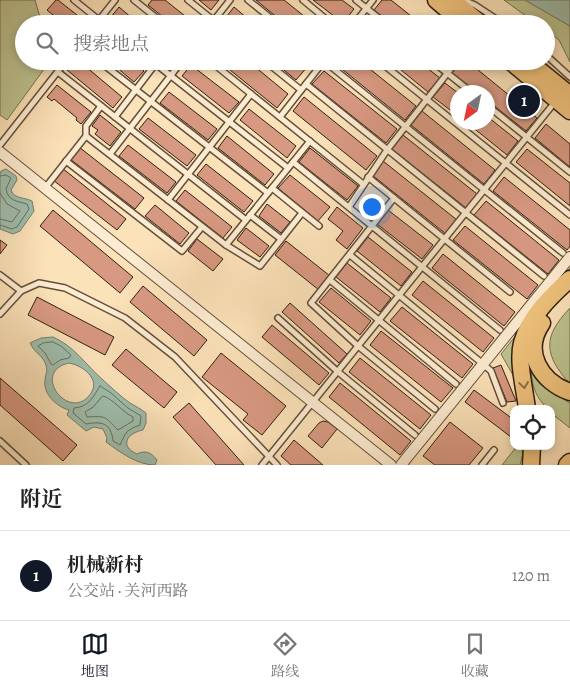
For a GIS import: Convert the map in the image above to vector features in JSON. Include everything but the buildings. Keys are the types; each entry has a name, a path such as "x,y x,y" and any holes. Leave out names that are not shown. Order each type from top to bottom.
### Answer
{"main road":[{"path":"436,0 454,15"},
{"path":"452,0 470,15"},
{"path":"523,70 563,97"},
{"path":"537,70 563,97 570,111"},
{"path":"526,405 521,361 522,344 533,319 544,304 570,279"},
{"path":"570,294 550,312 539,328 533,348 538,365 546,378 558,388 570,392"},
{"path":"531,465 532,450"},
{"path":"567,465 570,462"}],"street":[{"path":"0,152 391,465"},
{"path":"401,465 483,364 567,255"}],"lane":[{"path":"74,0 90,15"},
{"path":"103,15 115,0"},
{"path":"134,0 153,15"},
{"path":"140,5 144,0"},
{"path":"188,0 205,15"},
{"path":"220,15 230,0"},
{"path":"248,0 267,15"},
{"path":"303,0 321,15"},
{"path":"356,0 375,15"},
{"path":"361,15 373,0"},
{"path":"463,0 490,15"},
{"path":"555,64 570,77"},
{"path":"110,70 268,193"},
{"path":"115,117 150,70"},
{"path":"164,70 288,168"},
{"path":"110,154 175,70"},
{"path":"221,70 363,184"},
{"path":"276,70 301,90"},
{"path":"280,117 317,70"},
{"path":"335,70 567,255"},
{"path":"390,70 570,215"},
{"path":"443,70 462,85"},
{"path":"349,207 387,150 451,70"},
{"path":"0,145 58,72 246,220"},
{"path":"306,84 544,276"},
{"path":"168,200 251,94"},
{"path":"262,465 527,138 563,97"},
{"path":"45,188 86,136 86,126 102,106"},
{"path":"495,112 570,172"},
{"path":"86,136 226,245 260,266 302,213"},
{"path":"226,245 310,141"},
{"path":"66,161 182,251 202,227"},
{"path":"293,162 500,330"},
{"path":"368,177 510,292"},
{"path":"272,188 319,226"},
{"path":"394,198 312,304 358,346 435,409"},
{"path":"250,215 281,239"},
{"path":"350,255 491,371 503,403"},
{"path":"0,274 21,291"},
{"path":"330,280 456,384"},
{"path":"0,314 21,291 39,283 65,288 125,318 175,357 277,465"},
{"path":"278,318 337,371 414,435"},
{"path":"0,442 26,465"},
{"path":"482,465 494,450"}],"green space":[{"path":"0,0 35,0 39,15 15,15 15,70 43,70 7,120 0,115"},
{"path":"504,0 525,0 551,15 525,15"},
{"path":"555,17 570,26 570,62 559,40 555,37"},
{"path":"570,268 570,273 530,320 522,391 501,354"},
{"path":"570,308 570,384 555,364 550,346 555,328"},
{"path":"530,361 547,385 570,403 570,428 555,416 555,405 545,405 543,403 532,381"},
{"path":"514,450 524,450 520,465 502,465"}],"water":[{"path":"525,0 570,0 570,26 555,17 555,15 551,15"},
{"path":"6,169 16,176 17,180 11,190 12,193 32,201 34,211 20,231 13,234 0,229 0,174 1,171"},
{"path":"53,337 67,345 119,394 146,413 146,423 143,430 129,437 127,444 131,451 137,454 148,452 152,455 157,460 155,465 142,463 117,450 106,442 107,438 103,429 94,427 86,431 67,415 69,410 60,406 52,399 45,386 46,365 43,358 34,350 30,343 41,338","holes":["69,363 86,371 94,386 87,398 78,403 62,398 56,391 53,383 53,375 58,368"]}],"place":[{"name":"机械新村","path":"524,101"}]}
